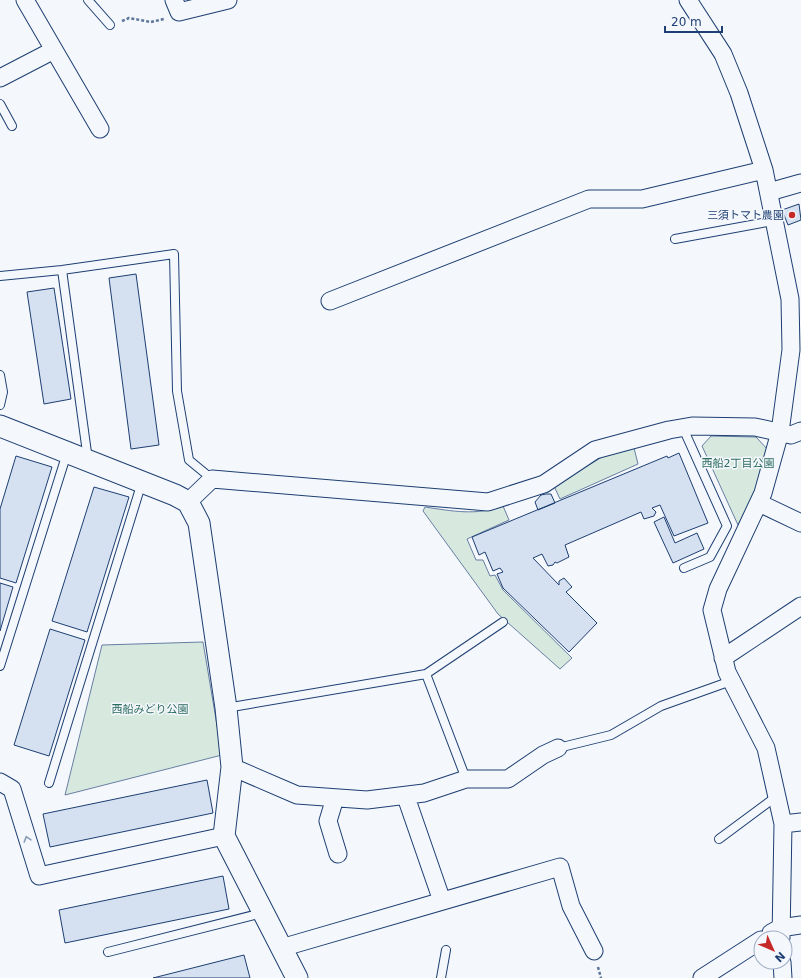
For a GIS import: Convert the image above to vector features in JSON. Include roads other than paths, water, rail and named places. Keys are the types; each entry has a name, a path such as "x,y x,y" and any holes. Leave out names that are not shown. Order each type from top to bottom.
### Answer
{"street":[{"path":"26,0 100,129"},
{"path":"174,0 179,12 228,0"},
{"path":"688,0 723,54 739,93 764,170 773,221 782,253 796,334 791,350 780,432 759,503 718,589 712,610 723,658 731,681 766,748 783,824 780,930"},
{"path":"0,78 54,50"},
{"path":"330,301 589,199 642,199 764,170"},
{"path":"769,192 801,183"},
{"path":"0,426 175,495 188,502 199,524 226,708 232,767 224,836 296,978"},
{"path":"188,502 212,479 488,502 544,484 595,450 669,430 683,428 756,427 791,434 801,431"},
{"path":"759,503 801,523"},
{"path":"723,658 801,606"},
{"path":"232,767 297,795 367,800 424,793 466,779 508,779 543,755 558,748"},
{"path":"0,782 12,789 39,876 224,836"},
{"path":"406,796 442,901"},
{"path":"335,798 328,821 338,854"},
{"path":"783,824 801,822"},
{"path":"281,948 560,867 571,906 594,951"},
{"path":"788,930 801,925"},
{"path":"702,978 753,945"}],"lane":[{"path":"88,0 110,25"},
{"path":"0,104 12,126"},
{"path":"675,239 773,221"},
{"path":"0,276 62,270 174,254 177,391 189,460 212,479"},
{"path":"62,270 89,461"},
{"path":"0,375 3,392 0,405"},
{"path":"683,428 727,526 710,557 684,568"},
{"path":"0,666 68,453"},
{"path":"49,783 142,482"},
{"path":"226,708 426,674 503,622"},
{"path":"426,674 466,779"},
{"path":"558,748 611,735 661,706 731,681"},
{"path":"719,839 777,796"},
{"path":"108,952 262,913"},
{"path":"441,978 446,950"}],"place":[{"name":"三須トマト農園","path":"792,215"}],"park label":[{"name":"西船2丁目公園","path":"738,463"},
{"name":"西船みどり公園","path":"150,709"}]}
